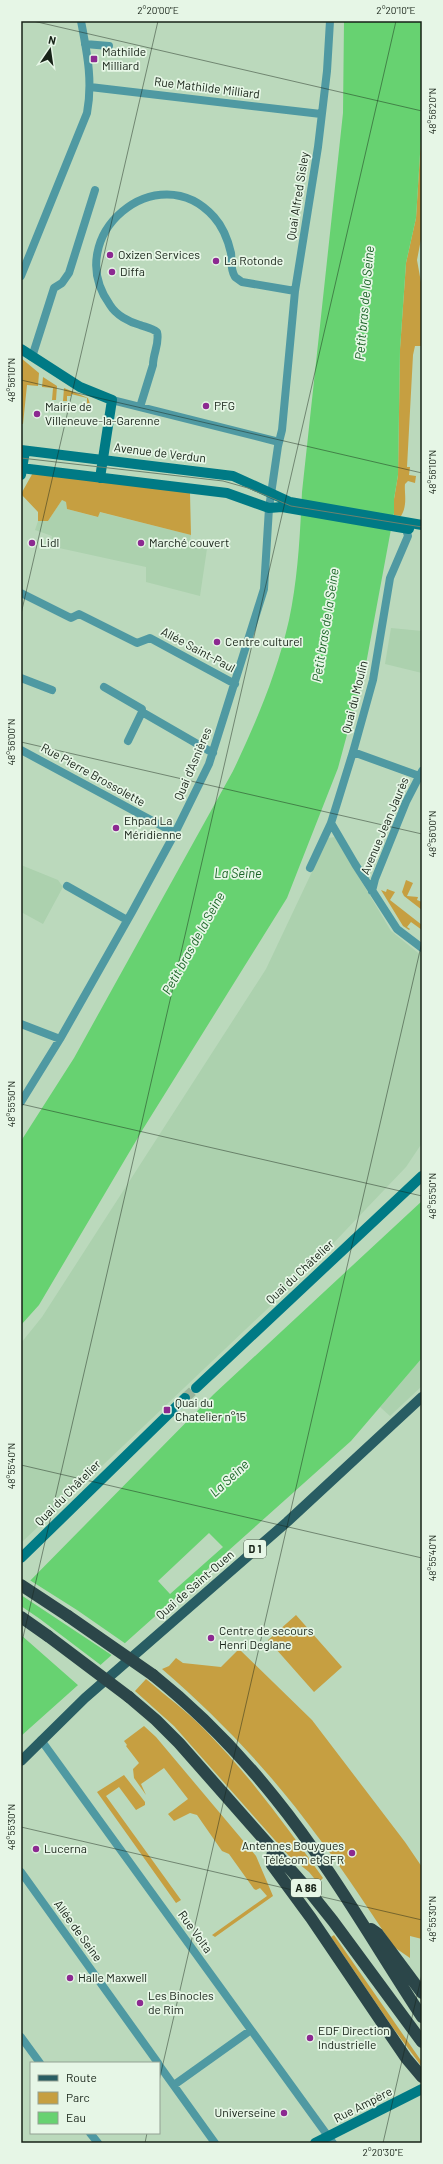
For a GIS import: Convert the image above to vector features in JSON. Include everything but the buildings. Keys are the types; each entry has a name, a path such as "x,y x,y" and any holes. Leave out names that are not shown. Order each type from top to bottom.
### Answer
{"highway":[{"name":"A 86","path":"21,1585 153,1674 202,1718 274,1797 318,1856 421,2016"},
{"name":"A 86","path":"21,1617 129,1697 156,1720 179,1743 333,1921 422,2042"},
{"path":"273,1852 271,1862 272,1865 311,1918 406,2058 422,2077"},
{"path":"358,1918 378,1934 422,1993"}],"main road":[{"path":"21,349 80,388 112,400 100,478"},
{"path":"23,450 21,470 227,494 270,508 290,506 422,531"},
{"name":"Avenue de Verdun","path":"23,450 232,476 272,494 290,506"},
{"path":"400,526 422,525"},
{"name":"Quai du Châtelier","path":"196,1388 422,1176"},
{"name":"Quai de Saint-Ouen","path":"21,1761 85,1698 286,1522 422,1397"},
{"name":"Quai du Châtelier","path":"21,1558 185,1398"},
{"name":"Rue Ampère","path":"315,2143 331,2140 422,2089"}],"street":[{"path":"22,274 82,127 88,108 90,87 81,21"},
{"name":"Quai Alfred Sisley","path":"272,494 282,430 295,291 322,114 330,45 330,21"},
{"path":"85,44 109,46"},
{"name":"Rue Mathilde Milliard","path":"90,87 322,114"},
{"path":"32,357 54,288 62,283 69,273 95,190"},
{"path":"140,407 153,365 153,358 158,339 157,332 131,322 110,306 104,295 96,273 97,254 102,236 111,220 123,209 135,202 151,196 171,195 186,198 204,208 219,224 226,236 235,276 242,282 295,291"},
{"path":"112,400 279,442"},
{"name":"Quai d'Asnières","path":"21,1102 60,1039 128,920 175,833 213,753 264,589 272,494"},
{"name":"Quai du Moulin","path":"310,868 331,823 373,680 390,578 408,536 400,526"},
{"name":"Allée Saint-Paul","path":"21,593 71,618 79,614 136,643 150,638 235,684"},
{"path":"21,678 52,690"},
{"path":"104,687 142,709 142,712 213,753"},
{"path":"128,741 142,712"},
{"name":"Rue Pierre Brossolette","path":"21,750 175,833"},
{"path":"353,752 421,774"},
{"name":"Avenue Jean Jaurès","path":"372,891 374,878 421,774"},
{"path":"331,823 397,929 422,948"},
{"path":"67,886 128,920"},
{"path":"21,1024 60,1039"},
{"name":"Rue Volta","path":"41,1740 331,2140"},
{"name":"Allée de Seine","path":"21,1872 157,2062"},
{"path":"174,2085 252,2030"},
{"path":"21,2037 39,2062"},
{"name":"Allée de Seine","path":"160,2067 215,2143"},
{"path":"91,2134 98,2143"}],"shaded area":[{"path":"62,500 66,502 67,509 97,517 99,512 191,535 190,539 208,542 200,596 146,582 146,567 50,546 52,536 35,530 38,521 48,521"},
{"path":"391,628 422,631 422,673 385,664"},
{"path":"335,837 391,931 422,956 422,1143 406,1167 304,1274 22,1542 21,1343 42,1317 266,969 328,838"},
{"path":"21,865 58,880 63,887 43,924 21,912"},
{"path":"422,1358 422,1386 390,1416 380,1407"}],"green space":[{"path":"422,122 422,234 417,260 422,288 422,346 415,346 413,355 407,467 410,467 409,475 416,476 415,483 408,481 405,484 405,503 401,516 394,515 394,499 398,475 400,349 406,263 416,218"},
{"path":"21,358 39,373 38,386 27,385 23,424 21,424"},
{"path":"43,377 57,386 56,400 52,400 53,388 42,387"},
{"path":"64,388 88,398 90,404 87,404 87,398 71,394 71,396 67,396 67,401 63,401"},
{"path":"35,469 190,493 191,535 100,512 98,517 67,509 66,502 62,500 48,521 38,521 38,512 21,494"},
{"path":"406,880 413,883 407,896 418,897 417,900 422,902 422,910 404,896 402,892"},
{"path":"387,889 395,892 390,900 422,925 422,930 411,922 407,927 410,929 409,930 403,926 381,890 386,892"},
{"path":"296,1615 342,1667 314,1692 268,1640"},
{"path":"239,1649 312,1720 405,1842 422,1867 422,1939 410,1936 410,1958 394,1947 328,1850 283,1792 245,1748 184,1688 162,1669 169,1666 176,1658 183,1663 221,1667"},
{"path":"146,1679 199,1724 238,1766 282,1821 323,1878 318,1883 309,1872 289,1856 174,1726 135,1691"},
{"path":"144,1726 156,1737 256,1856 273,1896 215,1937 212,1935 267,1896 260,1888 256,1890 254,1889 229,1854 222,1851 197,1815 190,1813 174,1821 168,1814 188,1799 164,1768 141,1784 146,1795 134,1778 133,1769 139,1763 124,1741"},
{"path":"124,1775 145,1802 145,1805 136,1810 119,1787 106,1796 181,1900 176,1903 97,1792"},
{"path":"334,1935 422,2062 422,2067 393,2028 331,1937"}],"water":[{"name":"La Seine","path":"344,21 422,21 422,122 416,218 406,263 400,349 398,475 394,499 394,513 366,664 338,768 287,898 143,1129 39,1305 21,1325 21,1141 74,1058 233,771 250,735 265,697 289,620 297,572 302,492 343,113"},
{"name":"La Seine","path":"422,1201 422,1358 351,1441 21,1736 21,1590 214,1394"}],"pier":[{"path":"209,1533 223,1547 170,1594 158,1581"},
{"path":"28,1579 77,1610 126,1644 113,1656 21,1595 21,1587"},
{"path":"21,1606 102,1666 79,1686 21,1635"}],"tunnel":[{"path":"185,1398 196,1388"}],"tram line":[{"path":"21,458 223,481 248,488 291,506 422,527"}],"place":[{"name":"Mathilde Milliard","path":"94,59"},
{"name":"Oxizen Services","path":"110,255"},
{"name":"La Rotonde","path":"216,261"},
{"name":"Diffa","path":"112,272"},
{"name":"PFG","path":"206,406"},
{"name":"Mairie de Villeneuve-la-Garenne","path":"37,414"},
{"name":"Lidl","path":"32,543"},
{"name":"Marché couvert","path":"141,543"},
{"name":"Centre culturel","path":"217,642"},
{"name":"Ehpad La Méridienne","path":"116,828"},
{"name":"Quai du Chatelier n°15","path":"167,1410"},
{"name":"Centre de secours Henri Deglane","path":"211,1638"},
{"name":"Lucerna","path":"36,1849"},
{"name":"Antennes Bouygues Télécom et SFR","path":"352,1853"},
{"name":"Halle Maxwell","path":"70,1978"},
{"name":"Les Binocles de Rim","path":"140,2003"},
{"name":"EDF Direction Industrielle","path":"310,2038"},
{"name":"Universeine","path":"284,2113"}],"water label":[{"name":"Petit bras de la Seine","path":"364,303"},
{"name":"Petit bras de la Seine","path":"325,625"},
{"name":"Petit bras de la Seine","path":"193,943"}]}
